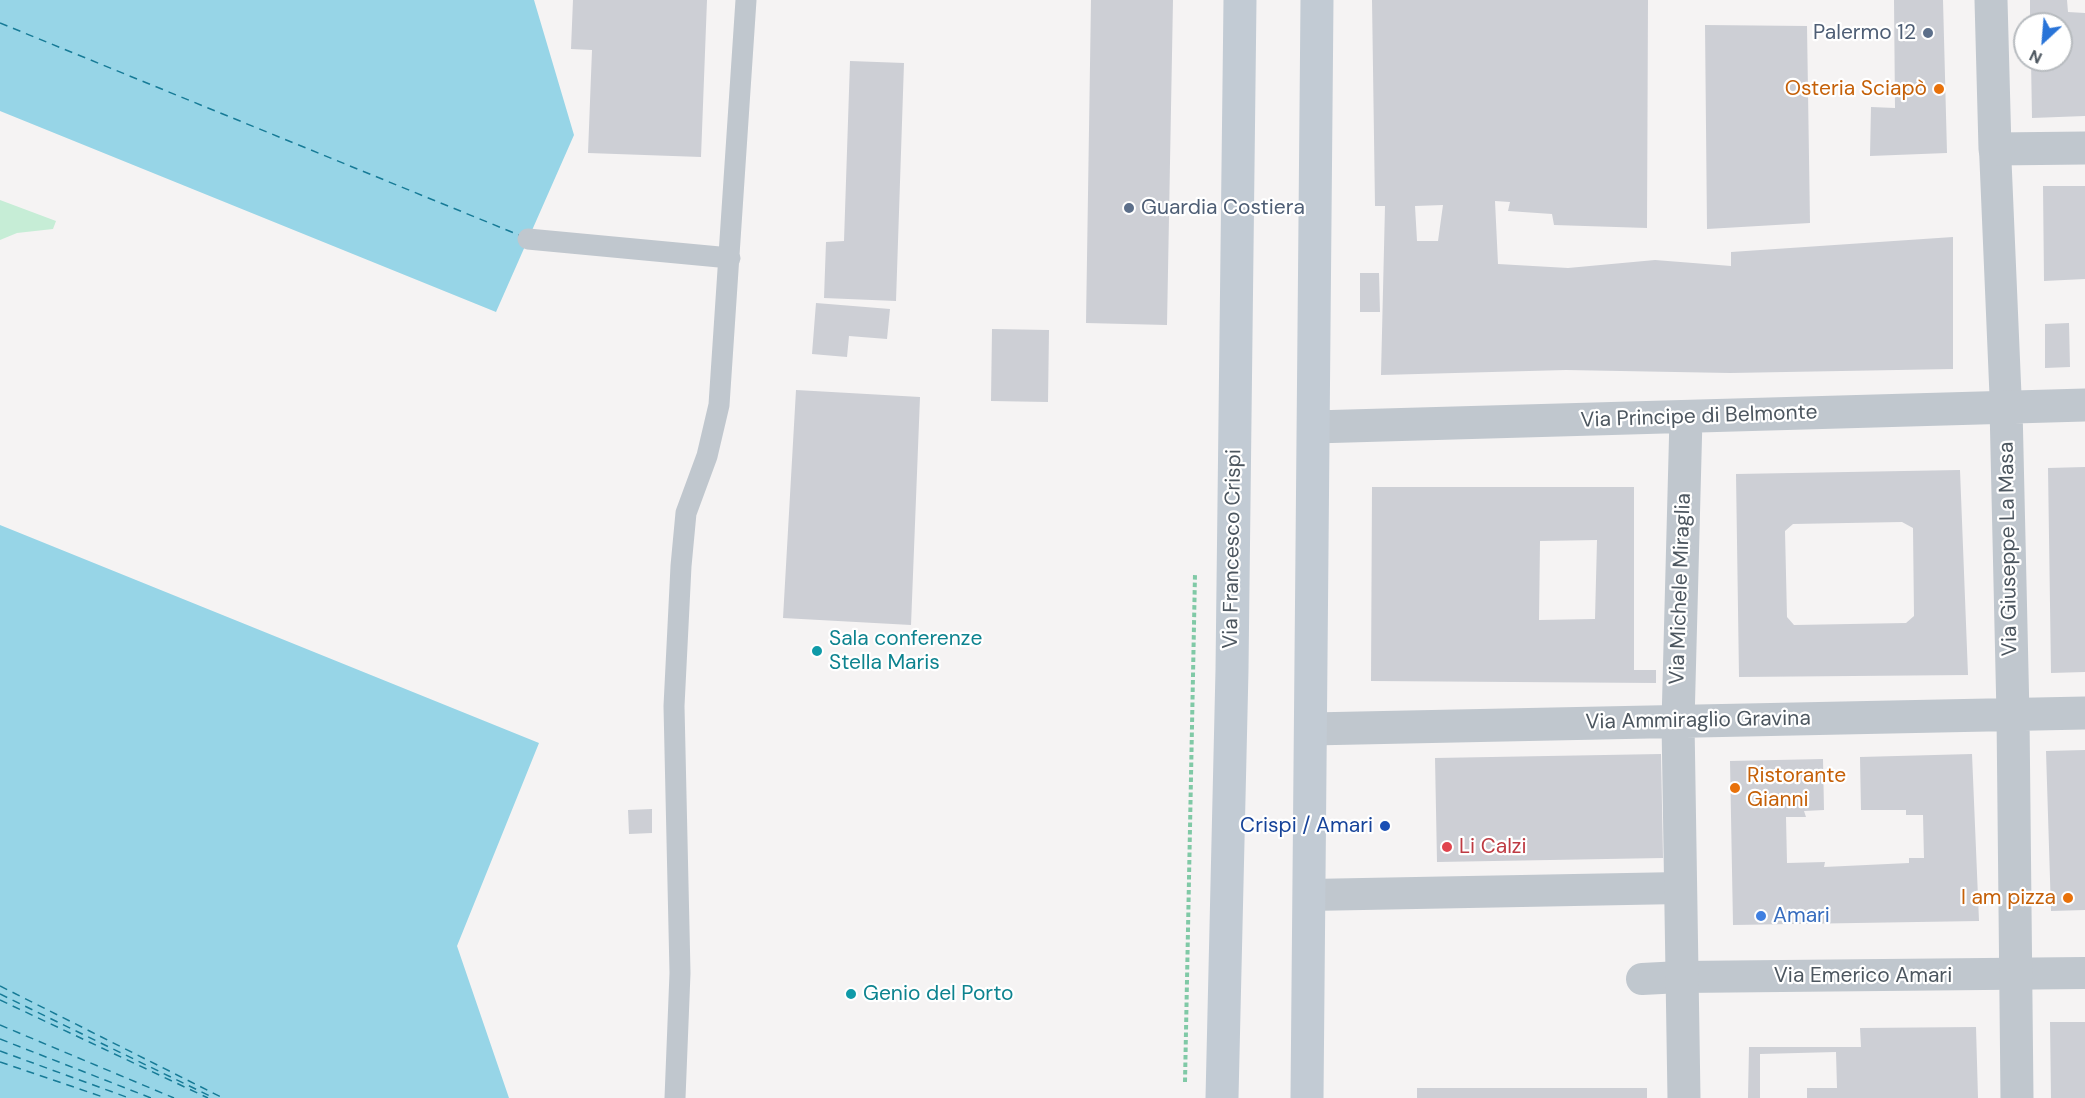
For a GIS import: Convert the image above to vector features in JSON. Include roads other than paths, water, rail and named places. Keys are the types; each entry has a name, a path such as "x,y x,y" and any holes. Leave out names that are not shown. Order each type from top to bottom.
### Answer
{"main road":[{"name":"Via Francesco Crispi","path":"1222,1098 1232,670 1240,0"},
{"path":"1307,1098 1317,0"}],"street":[{"name":"Via Giuseppe La Masa","path":"1991,0 2006,407 2013,715 2017,1098"},
{"path":"1995,149 2085,148"},
{"name":"Via Principe di Belmonte","path":"1314,428 2085,405"},
{"name":"Via Michele Miraglia","path":"1684,1098 1678,722 1686,418"},
{"name":"Via Ammiraglio Gravina","path":"1311,729 2085,713"},
{"path":"1310,895 1680,888"},
{"name":"Via Emerico Amari","path":"1642,979 2085,973"}],"lane":[{"path":"675,1098 680,973 674,706 681,566 686,513 707,456 719,405 746,0"},
{"path":"528,239 730,258"}],"water":[{"path":"0,0 534,0 574,135 496,312 0,111"},
{"path":"0,525 539,743 457,946 509,1098 0,1098"}],"place":[{"name":"Palermo 12","path":"1928,33"},
{"name":"Osteria Sciapò","path":"1939,89"},
{"name":"Guardia Costiera","path":"1129,208"},
{"name":"Sala conferenze Stella Maris","path":"817,651"},
{"name":"Ristorante Gianni","path":"1735,788"},
{"name":"Crispi / Amari","path":"1385,826"},
{"name":"Li Calzi","path":"1447,847"},
{"name":"I am pizza","path":"2068,898"},
{"name":"Amari","path":"1761,916"},
{"name":"Genio del Porto","path":"851,994"}]}
